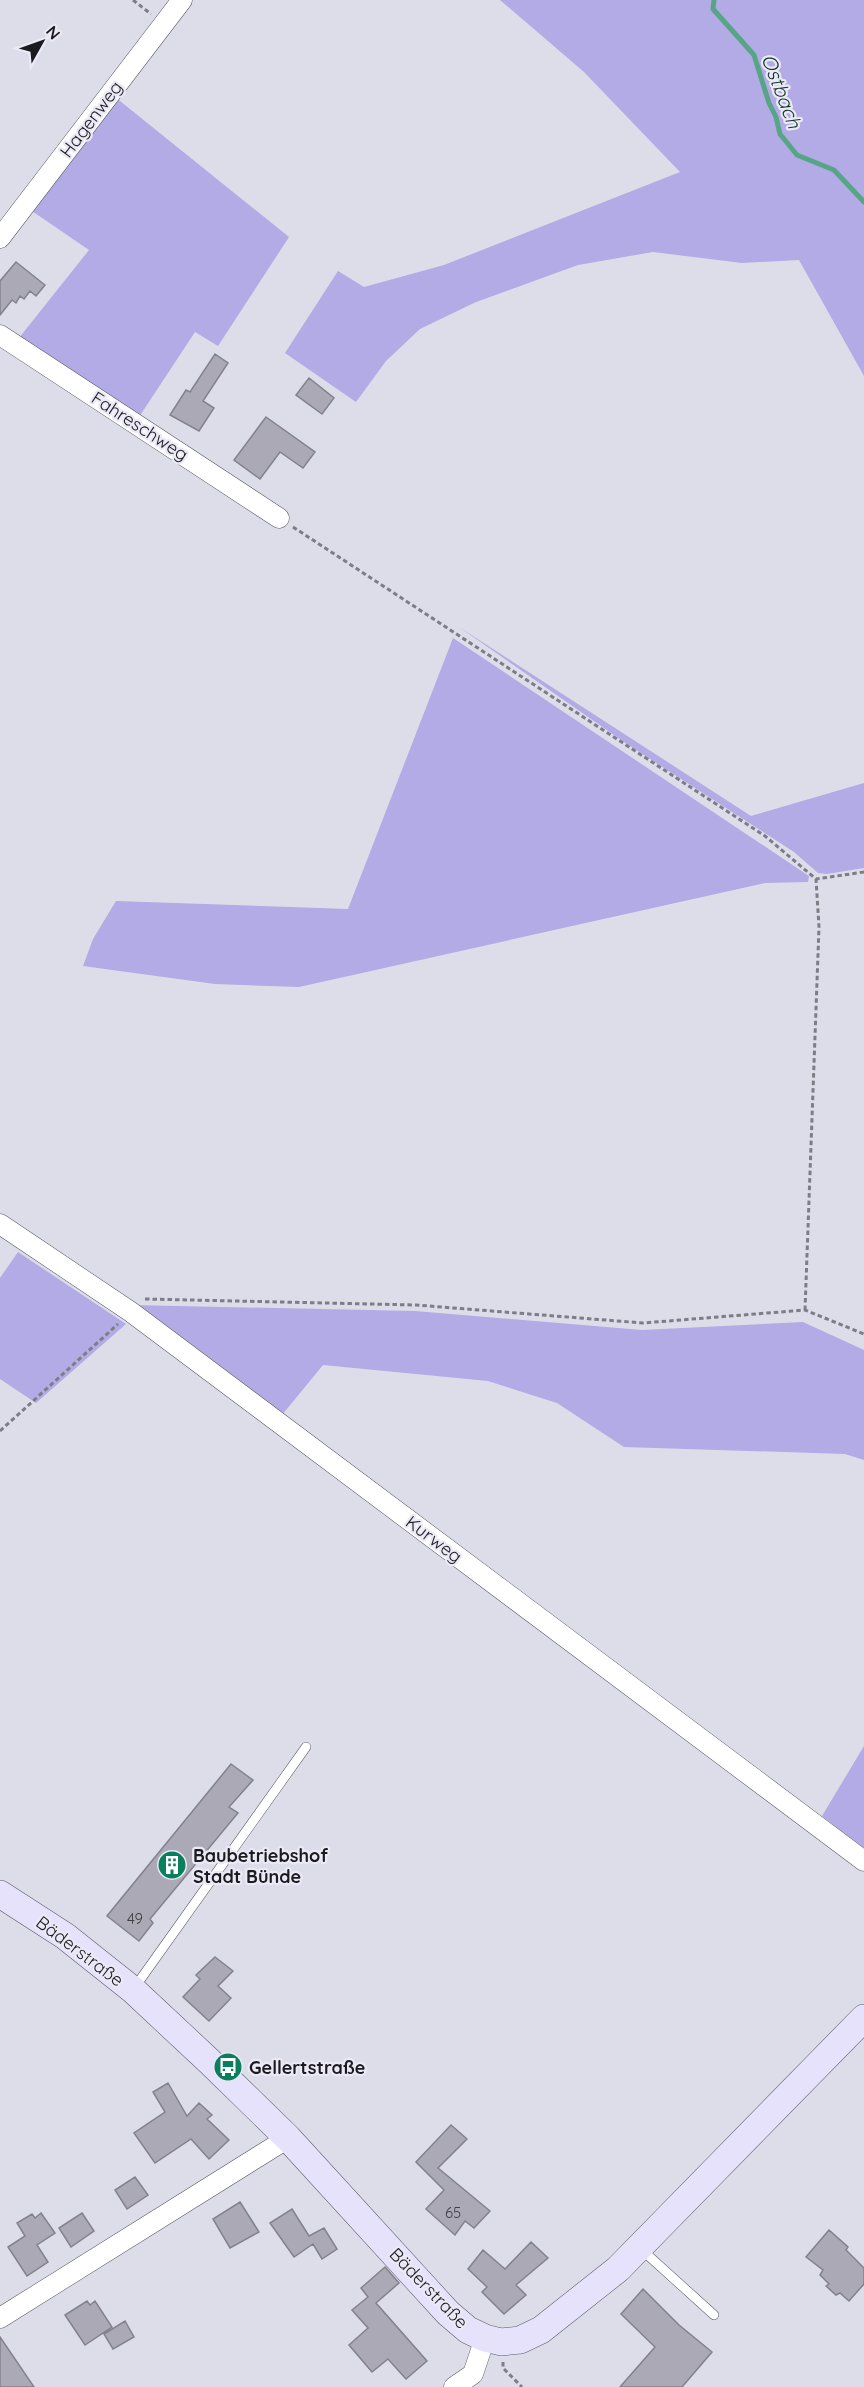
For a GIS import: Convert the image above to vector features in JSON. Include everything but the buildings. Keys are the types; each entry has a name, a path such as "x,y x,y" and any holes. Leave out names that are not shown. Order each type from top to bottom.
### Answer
{"street":[{"name":"Hagenweg","path":"0,238 182,0"},
{"name":"Fahreschweg","path":"0,335 279,518"},
{"name":"Kurweg","path":"0,1224 131,1312 864,1861"},
{"name":"Bäderstraße","path":"0,1894 65,1936 133,1990 288,2138 448,2313 468,2330 493,2340"},
{"path":"454,2387 473,2374 493,2340 520,2340 541,2330 618,2269 864,2018"},
{"path":"0,2318 288,2138"}],"lane":[{"path":"133,1990 306,1747"},
{"path":"640,2247 714,2314"}],"path":[{"path":"279,518 765,836 816,879 819,927 805,1310"},
{"path":"816,879 864,872"},
{"path":"111,1298 416,1305 643,1323 805,1310 864,1334"},
{"path":"0,1431 131,1312"},
{"path":"493,2340 503,2368 522,2387"}],"shaded area":[{"path":"500,0 864,0 864,376 799,260 742,263 653,252 578,265 476,302 420,329 386,361 356,402 285,353 338,271 364,287 444,265 680,172 584,72"},
{"path":"115,97 289,237 218,346 195,332 139,417 19,338 89,250 29,209"},
{"path":"459,627 751,816 864,783 864,868 827,874 818,873 794,852 627,744"},
{"path":"453,638 809,876 808,882 765,883 299,987 215,984 83,966 93,939 116,901 348,909"},
{"path":"18,1252 126,1324 36,1403 0,1379 0,1278"},
{"path":"132,1305 415,1311 642,1330 803,1322 864,1350 864,1460 845,1454 624,1447 557,1403 488,1381 323,1365 282,1415"},
{"path":"864,1746 864,1849 822,1816"}],"waterway":[{"name":"Ostbach","path":"714,0 713,9 754,55 780,134 797,155 834,170 864,202"}],"place":[{"name":"Baubetriebshof Stadt Bünde","path":"172,1865"},
{"name":"Gellertstraße","path":"228,2067"}]}
